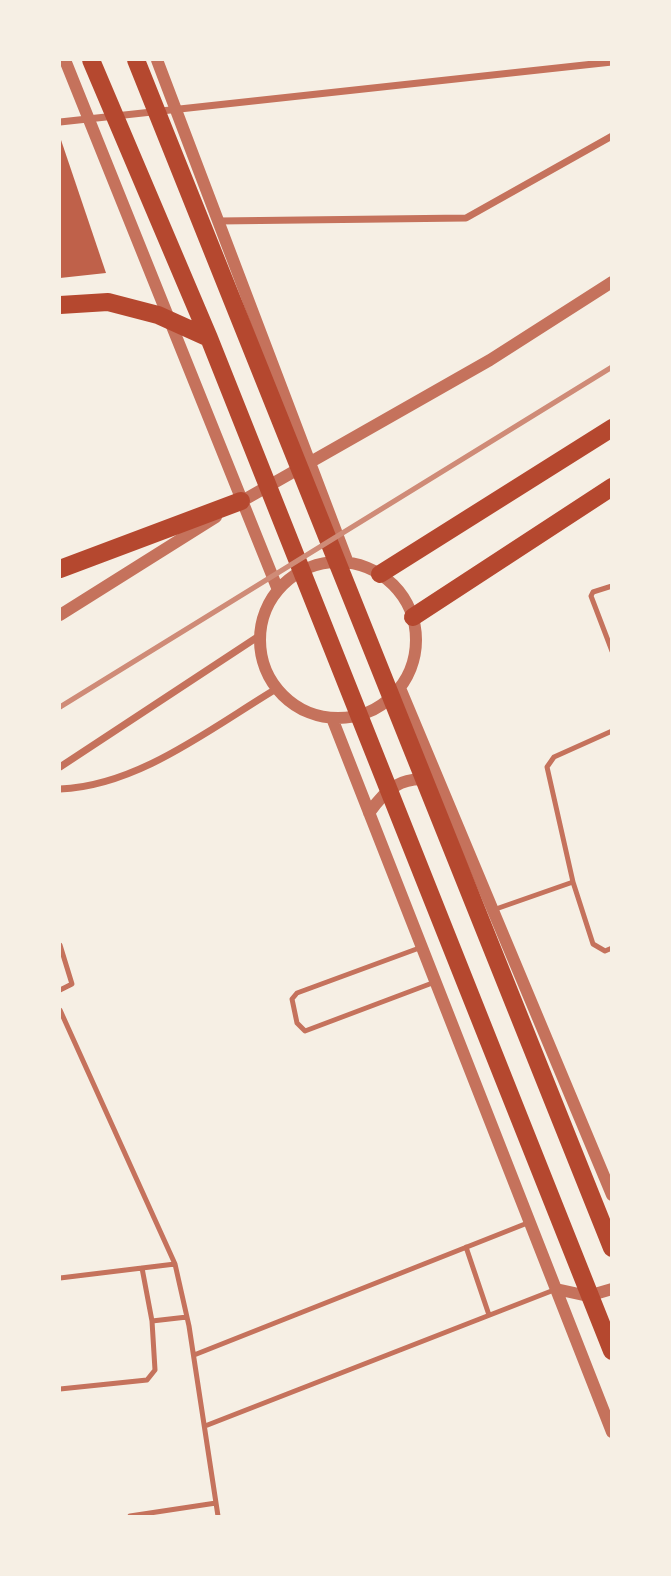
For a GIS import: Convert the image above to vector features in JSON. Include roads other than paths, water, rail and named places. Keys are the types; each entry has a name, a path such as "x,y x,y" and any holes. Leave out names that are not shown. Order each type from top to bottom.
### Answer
{"main road":[{"path":"91,60 209,338 611,1351"},
{"path":"136,60 611,1248"},
{"path":"60,305 108,302 158,315 209,338"},
{"path":"380,574 611,428"},
{"path":"413,617 611,487"},
{"path":"60,569 241,501"}],"street":[{"path":"65,60 278,590"},
{"path":"157,60 312,462 348,563"},
{"path":"60,122 90,121 611,62"},
{"path":"219,221 466,218 611,136"},
{"path":"60,615 241,501 490,360 611,282"},
{"path":"348,563 380,574 406,600 413,617 415,654 400,688 381,706 358,716 332,718 311,714 292,704 276,689 266,673 259,636 262,620 278,590 292,577 310,568 348,563"},
{"path":"60,767 259,636"},
{"path":"400,688 611,1195"},
{"path":"60,789 102,783 161,757 276,689"},
{"path":"332,718 611,1432"},
{"path":"369,813 394,785 415,778 438,781"},
{"path":"556,1289 588,1296 611,1289"}],"lane":[{"path":"611,586 593,592 592,596 611,651"},
{"path":"611,731 554,757 547,767 573,882 593,944 606,951 611,948"},
{"path":"493,910 573,882"},
{"path":"60,945 72,984 60,990"},
{"path":"422,947 297,993 292,999 297,1023 305,1031 435,982"},
{"path":"60,1010 175,1264 194,1355 218,1517"},
{"path":"194,1355 530,1222"},
{"path":"466,1247 489,1315"},
{"path":"60,1278 175,1264"},
{"path":"60,1389 147,1380 155,1370 152,1321 142,1268"},
{"path":"205,1426 556,1289"},
{"path":"152,1321 187,1317"},
{"path":"130,1517 216,1503"}],"railway":[{"path":"60,707 612,367"}]}
